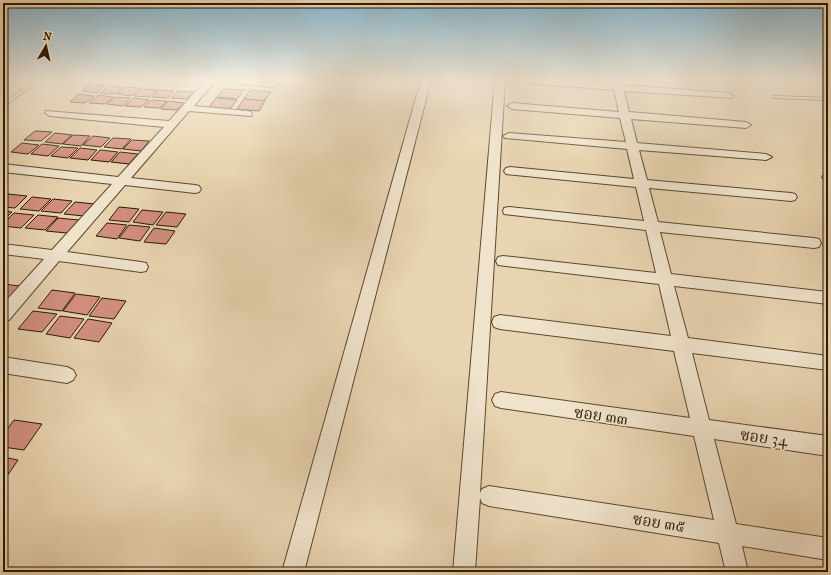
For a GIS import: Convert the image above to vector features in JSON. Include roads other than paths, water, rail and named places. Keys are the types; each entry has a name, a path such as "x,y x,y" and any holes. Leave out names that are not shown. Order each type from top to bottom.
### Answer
{"street":[{"path":"293,572 419,107"},
{"path":"464,572 498,107"},
{"path":"522,107 746,125"},
{"path":"622,107 737,572"},
{"path":"3,315 186,108 248,114"},
{"path":"50,113 171,124"},
{"path":"509,136 766,158"},
{"path":"3,168 195,189"},
{"path":"510,171 791,197"},
{"path":"509,211 814,243"},
{"path":"3,249 141,268"},
{"path":"503,261 828,298"},
{"path":"500,322 680,346 828,363"},
{"path":"3,365 67,375"},
{"name":"ซอย ๓๓","path":"502,400 701,429"},
{"name":"ซอย 34","path":"701,429 828,446"},
{"name":"ซอย ๓๕","path":"489,496 728,532 828,549"}]}
